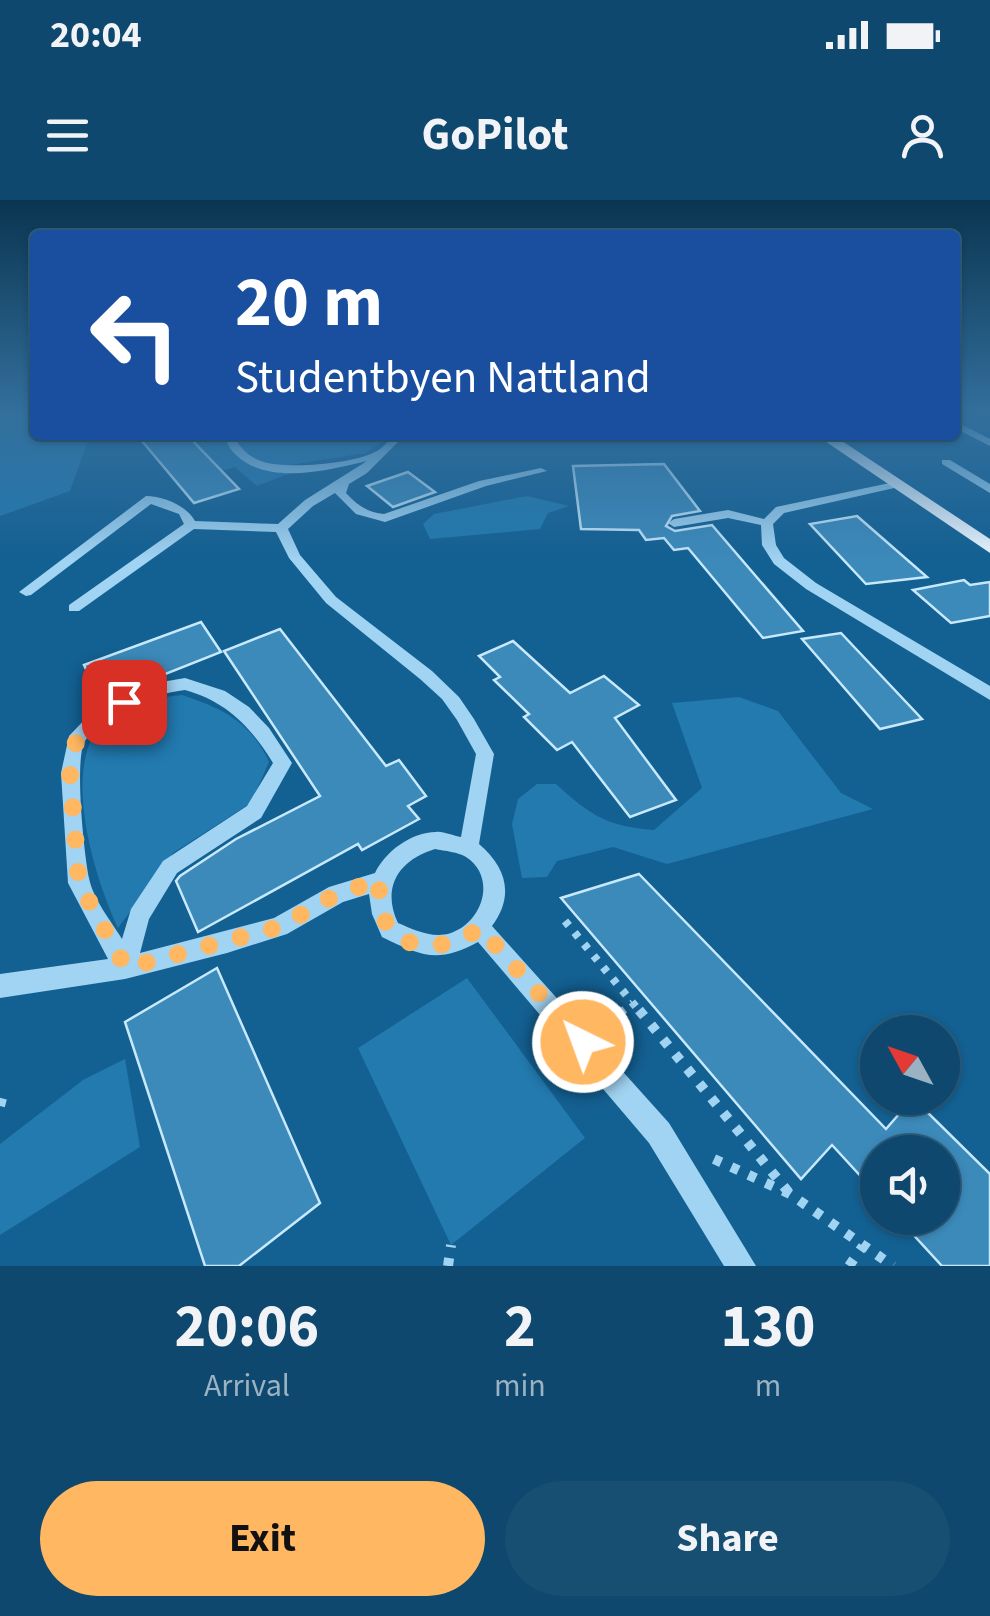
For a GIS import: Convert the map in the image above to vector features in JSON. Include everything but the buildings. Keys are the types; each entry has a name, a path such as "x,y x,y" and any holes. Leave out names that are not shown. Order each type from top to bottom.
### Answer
{"main road":[{"path":"865,462 990,547"}],"street":[{"path":"256,462 265,467 336,462"},
{"path":"74,608 191,525 281,528 372,462"},
{"path":"946,462 990,488"},
{"path":"346,480 340,494 352,507 371,517 385,518 482,483 541,471"},
{"path":"767,523 780,510 808,500 900,484"},
{"path":"26,592 150,500 184,512 191,525"},
{"path":"674,522 728,514 767,523"},
{"path":"767,523 769,545 789,569 990,694"},
{"path":"281,528 290,554 311,582 450,696 485,754 469,846"},
{"path":"185,684 222,694 254,717 283,763 254,812 170,868 139,916 126,968 79,883 70,773 76,742 98,716 150,688 185,684"},
{"path":"0,986 126,968 279,927 337,894 380,880 401,852 417,844 452,841 469,846 492,868 496,898 480,928 445,946 406,941 390,930 381,915 380,880"},
{"path":"480,928 659,1133 741,1266"}],"path":[{"path":"565,921 790,1194"},
{"path":"708,1156 790,1194 892,1266"},
{"path":"448,1266 450,1246"},
{"path":"849,1266 863,1246"}],"shaded area":[{"path":"0,462 80,462 70,491 0,516"},
{"path":"212,462 311,462 291,465 293,472 257,486 235,467 221,471"},
{"path":"527,496 569,506 548,513 540,529 430,539 423,524 434,514"},
{"path":"182,695 234,718 253,736 269,762 251,803 173,853 118,928 91,851 82,789 85,760 93,735 109,716 125,706"},
{"path":"739,697 778,711 841,793 873,809 667,864 613,847 557,861 547,877 522,878 512,824 518,799 537,784 556,784 600,818 654,830 702,788 672,703"},
{"path":"467,978 585,1138 451,1245 358,1048"},
{"path":"125,1059 140,1147 0,1235 0,1144 83,1080"}],"route":[{"path":"124,702 98,716 76,742 70,773 71,823 79,883 126,968 279,927 337,894 380,880 381,915 390,930 425,947 464,940 480,928 583,1042"}]}
